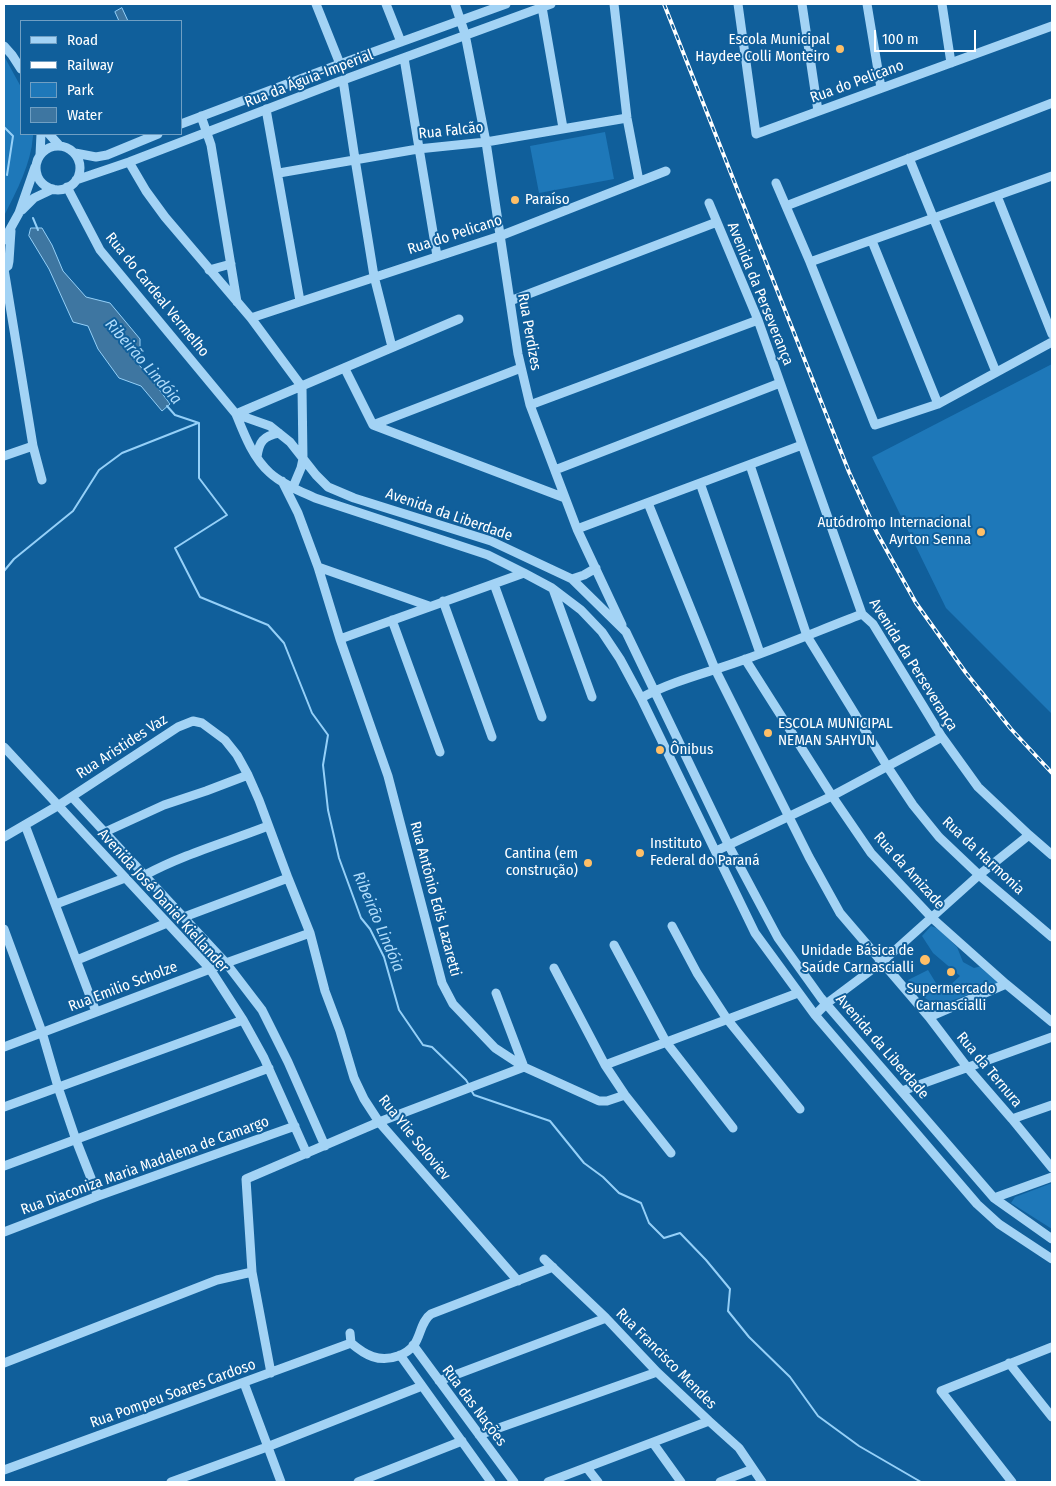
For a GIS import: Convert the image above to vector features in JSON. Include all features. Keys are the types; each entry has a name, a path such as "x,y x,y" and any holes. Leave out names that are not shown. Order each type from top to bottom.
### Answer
{"street":[{"path":"316,4 340,64"},
{"path":"386,4 401,42"},
{"name":"Rua Perdizes","path":"454,4 465,34 486,142 521,368 530,405 577,529 626,632"},
{"name":"Rua da Águia-Imperial","path":"182,124 506,4"},
{"name":"Rua da Águia-Imperial","path":"76,180 129,162 465,34 551,4"},
{"path":"614,4 626,118 639,181"},
{"name":"Rua do Pelicano","path":"738,4 756,134 1052,26"},
{"path":"802,4 818,111"},
{"path":"867,4 881,88"},
{"path":"942,4 951,63"},
{"path":"542,7 563,128"},
{"path":"4,46 20,67"},
{"path":"404,58 437,256"},
{"path":"343,80 354,160 374,276 392,348"},
{"path":"786,206 1052,104"},
{"path":"266,109 279,173 300,301"},
{"path":"201,116 211,145 237,302"},
{"name":"Rua Falcão","path":"279,173 418,149 486,142 626,118"},
{"path":"40,155 41,135"},
{"path":"50,135 60,146"},
{"path":"75,153 96,156 107,155 156,135"},
{"path":"4,240 19,214 34,198 53,189 64,189 76,180 80,173 80,166 75,153 67,147 52,146 40,155 19,214"},
{"path":"909,158 996,372"},
{"path":"129,162 146,191 165,217 251,318 302,387 303,459 293,487 298,513"},
{"path":"36,164 36,171 42,182 53,189"},
{"name":"Rua do Pelicano","path":"251,318 500,236 666,171"},
{"path":"810,262 1052,176"},
{"path":"776,183 810,262 875,425 938,404 1052,342"},
{"name":"Rua do Cardeal Vermelho","path":"67,187 100,250 236,414"},
{"path":"997,196 1052,334"},
{"name":"Avenida da Perseverança","path":"709,203 758,320 862,614 873,624 942,737 978,787 1052,854"},
{"path":"510,301 717,222"},
{"path":"11,227 5,263 33,446 42,480"},
{"path":"872,241 938,404"},
{"path":"209,270 231,264"},
{"path":"293,487 269,472 257,457 244,434 236,414 459,320"},
{"path":"530,405 758,320"},
{"path":"373,425 521,368"},
{"path":"345,369 373,425 565,498"},
{"path":"555,470 780,383"},
{"name":"Avenida da Liberdade","path":"236,414 270,426 279,433 290,442 328,487 354,498 491,541 572,579 626,632 729,846 778,938 826,1004 994,1198 1052,1239"},
{"path":"257,457 258,447 265,438 270,434 279,433"},
{"path":"4,456 33,446"},
{"path":"577,529 802,446"},
{"name":"Rua da Harmonia","path":"750,465 807,636 888,766 913,805 939,837 979,875 1052,937"},
{"path":"282,481 298,513"},
{"path":"700,483 760,653"},
{"name":"Avenida da Liberdade","path":"293,487 315,498 488,555 552,588 582,610 602,632 620,659 641,698 755,934 815,1015 977,1204 1000,1224 1052,1259"},
{"path":"298,513 300,504 305,500 315,498"},
{"name":"Rua da Ternura","path":"648,502 716,669 788,815 840,913 930,1018 967,1067 1052,1168"},
{"name":"Rua Antônio Edis Lazaretti","path":"298,513 388,776 442,983 453,1004 495,1048 524,1067 599,1101 625,1095"},
{"path":"318,567 429,606"},
{"path":"572,579 596,568"},
{"path":"340,638 524,573"},
{"path":"494,584 542,717"},
{"path":"552,588 592,697"},
{"path":"444,602 492,737"},
{"path":"641,698 654,691 745,659 862,614"},
{"path":"392,620 440,752"},
{"name":"Rua da Amizade","path":"745,659 832,796 871,853 932,918 1052,1022"},
{"name":"Rua Aristides Vaz","path":"4,837 72,797 178,727 193,721 202,723 225,740 237,755 259,800 288,878"},
{"path":"716,852 788,815 832,796 942,737"},
{"name":"Avenida José Daniel Kiellander","path":"4,747 210,969 243,1020 269,1068 307,1154"},
{"path":"105,832 164,805 248,775"},
{"name":"Avenida José Daniel Kiellander","path":"72,797 226,963 262,1010 288,1062 325,1146"},
{"path":"24,825 96,1012"},
{"path":"145,876 185,857 268,826"},
{"path":"815,1015 826,1004 882,962 979,875 1029,835"},
{"path":"56,904 125,878"},
{"path":"184,917 288,878"},
{"name":"Rua Ylie Soloviev","path":"288,878 310,933 324,990 340,1032 354,1078 364,1099 379,1122 518,1281"},
{"path":"77,960 167,923"},
{"path":"672,926 697,973 727,1020 800,1109"},
{"path":"4,930 42,1032 76,1140 98,1196"},
{"name":"Rua Emilio Scholze","path":"4,1047 310,933"},
{"path":"614,945 666,1042 733,1128"},
{"path":"554,968 605,1064 625,1095 671,1153"},
{"path":"930,1018 1006,984"},
{"path":"605,1064 798,993"},
{"path":"272,1373 252,1272 246,1179 379,1122 524,1067 496,994"},
{"path":"4,1107 243,1020"},
{"path":"902,1091 1052,1037"},
{"path":"4,1166 269,1068"},
{"path":"1012,1119 1052,1105"},
{"name":"Rua Diaconiza Maria Madalena de Camargo","path":"4,1232 98,1196 295,1126"},
{"path":"994,1198 1052,1177"},
{"name":"Rua Francisco Mendes","path":"544,1258 606,1318 657,1372 739,1448 762,1482"},
{"path":"350,1333 351,1343 367,1355 385,1359 400,1355 413,1345 426,1318 431,1314 553,1267"},
{"path":"4,1362 218,1280 252,1272"},
{"path":"439,1381 606,1318"},
{"name":"Rua Pompeu Soares Cardoso","path":"4,1470 351,1343"},
{"name":"Rua das Nações","path":"413,1345 514,1482"},
{"path":"1012,1482 941,1391 1052,1347"},
{"name":"Rua das Nações","path":"400,1355 491,1482"},
{"path":"1009,1363 1052,1417"},
{"path":"414,1374 427,1365"},
{"path":"479,1435 657,1372"},
{"path":"244,1383 281,1482"},
{"path":"171,1482 267,1447 422,1386"},
{"path":"548,1482 709,1422"},
{"path":"358,1482 462,1441"},
{"path":"653,1443 681,1482"},
{"path":"587,1468 598,1482"},
{"path":"720,1482 753,1469"}],"green space":[{"path":"4,56 20,85 20,135 33,136 26,167 4,216"},
{"path":"605,132 614,179 539,193 530,146"},
{"name":"Autódromo Internacional Ayrton Senna","path":"1052,364 1052,714 946,608 872,457"},
{"path":"931,926 939,929 957,947 963,962 974,968 982,966 999,983 938,1006 920,995 908,980 928,970 939,988 946,989 960,976 933,953 922,936"},
{"path":"1052,1183 1052,1229 1011,1203 1015,1197"}],"water":[{"path":"122,8 128,20 119,20 115,12"},
{"path":"31,228 42,228 52,245 63,271 86,297 110,303 140,339 140,352 129,354 149,376 170,404 162,411 141,386 119,378 98,349 88,326 73,322 49,269 29,236"}],"waterway":[{"name":"Ribeirão Lindóia","path":"4,127 13,136 7,175"},
{"name":"Ribeirão Lindóia","path":"33,218 38,230"},
{"name":"Ribeirão Lindóia","path":"167,406 175,415 199,423 199,478 227,515 175,548 200,597 268,625 284,643 312,713 328,735 323,765 328,810 339,858 361,918 370,929 384,957 399,1010 423,1045 432,1047 469,1085"},
{"path":"4,571 14,559 73,511 99,470 122,453 198,423"},
{"name":"Ribeirão Lindóia","path":"471,1090 474,1095 550,1121 584,1163 603,1177 619,1193 641,1203 649,1223 664,1238 680,1233 730,1289 728,1311 749,1337 790,1377 818,1416 859,1446 921,1482"}],"railway":[{"path":"664,4 849,472 877,533 916,603 966,673 1011,729 1052,773"}],"place":[{"name":"Escola Municipal Haydee Colli Monteiro","path":"840,49"},
{"name":"Paraíso","path":"515,200"},
{"name":"Autódromo Internacional Ayrton Senna","path":"981,532"},
{"name":"ESCOLA MUNICIPAL NEMAN SAHYUN","path":"768,733"},
{"name":"Ônibus","path":"660,750"},
{"name":"Instituto Federal do Paraná","path":"640,853"},
{"name":"Cantina (em construção)","path":"588,863"},
{"name":"Unidade Básica de Saúde Carnascialli","path":"925,960"},
{"name":"Supermercado Carnascialli","path":"951,972"}]}
